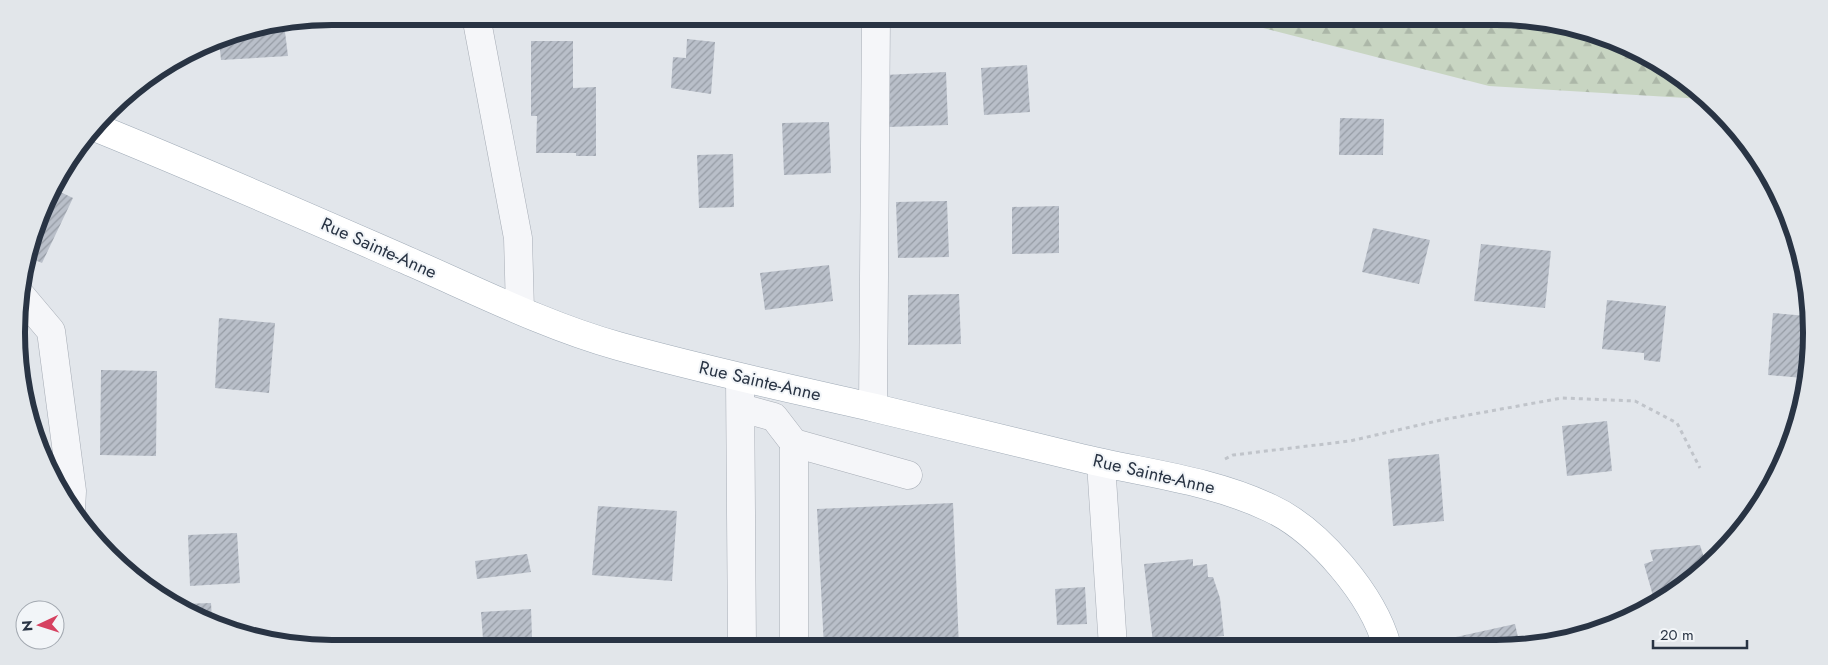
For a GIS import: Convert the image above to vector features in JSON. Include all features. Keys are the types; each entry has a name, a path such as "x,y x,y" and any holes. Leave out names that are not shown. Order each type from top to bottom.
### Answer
{"main road":[{"name":"Rue Sainte-Anne","path":"101,130 223,179 520,310 614,345 740,378 873,407 1101,463 1227,490 1280,513 1315,536 1339,562 1364,600 1385,640"}],"street":[{"path":"478,25 518,238 520,310"},
{"path":"873,407 876,25"},
{"path":"27,302 51,331 68,489"},
{"path":"740,378 742,640"},
{"path":"740,408 774,417 794,443 908,475"},
{"path":"794,443 794,640"},
{"path":"1101,463 1113,640"}],"path":[{"path":"1224,459 1233,455 1350,441 1441,420 1562,398 1634,402 1678,424 1700,468"}],"green space":[{"path":"1251,25 1496,25 1555,31 1594,41 1632,57 1666,77 1695,99 1489,86"}],"building":[{"path":"285,29 288,56 221,60 220,46 253,35"},
{"path":"687,39 715,42 711,94 671,88 673,57 686,58"},
{"path":"531,41 573,41 573,88 596,87 596,156 576,156 576,153 536,153 537,116 531,116"},
{"path":"1027,65 1030,112 984,115 981,68"},
{"path":"946,72 948,125 888,127 885,75"},
{"path":"1340,118 1384,119 1383,155 1339,155"},
{"path":"829,122 831,173 784,175 782,123"},
{"path":"733,154 734,207 699,208 697,155"},
{"path":"59,192 73,198 42,263 34,260 35,253 48,215"},
{"path":"947,201 949,257 898,258 896,202"},
{"path":"1059,206 1059,253 1012,254 1012,207"},
{"path":"1373,228 1430,240 1419,284 1362,272"},
{"path":"1481,244 1551,251 1545,308 1474,301"},
{"path":"829,265 833,301 765,310 760,273"},
{"path":"959,294 961,344 908,345 908,295"},
{"path":"1607,300 1666,306 1660,362 1644,360 1644,353 1602,349"},
{"path":"1773,313 1802,316 1803,332 1799,378 1768,375"},
{"path":"219,318 275,323 269,393 215,388"},
{"path":"101,370 157,371 156,456 100,455"},
{"path":"1607,421 1612,471 1567,476 1562,426"},
{"path":"1439,454 1444,521 1393,526 1388,459"},
{"path":"953,503 959,640 824,640 817,509"},
{"path":"598,506 677,511 672,581 592,575"},
{"path":"237,533 240,583 190,586 188,535"},
{"path":"1700,545 1704,558 1683,576 1653,596 1644,564 1653,561 1650,550"},
{"path":"527,554 531,572 477,579 475,561"},
{"path":"1193,559 1193,566 1207,564 1208,577 1213,577 1220,598 1224,636 1183,640 1153,640 1144,564"},
{"path":"1085,587 1087,624 1057,625 1055,589"},
{"path":"211,603 212,615 196,608 188,604"},
{"path":"531,609 532,637 483,639 481,612"},
{"path":"1515,624 1518,639 1457,640 1456,637"}]}
